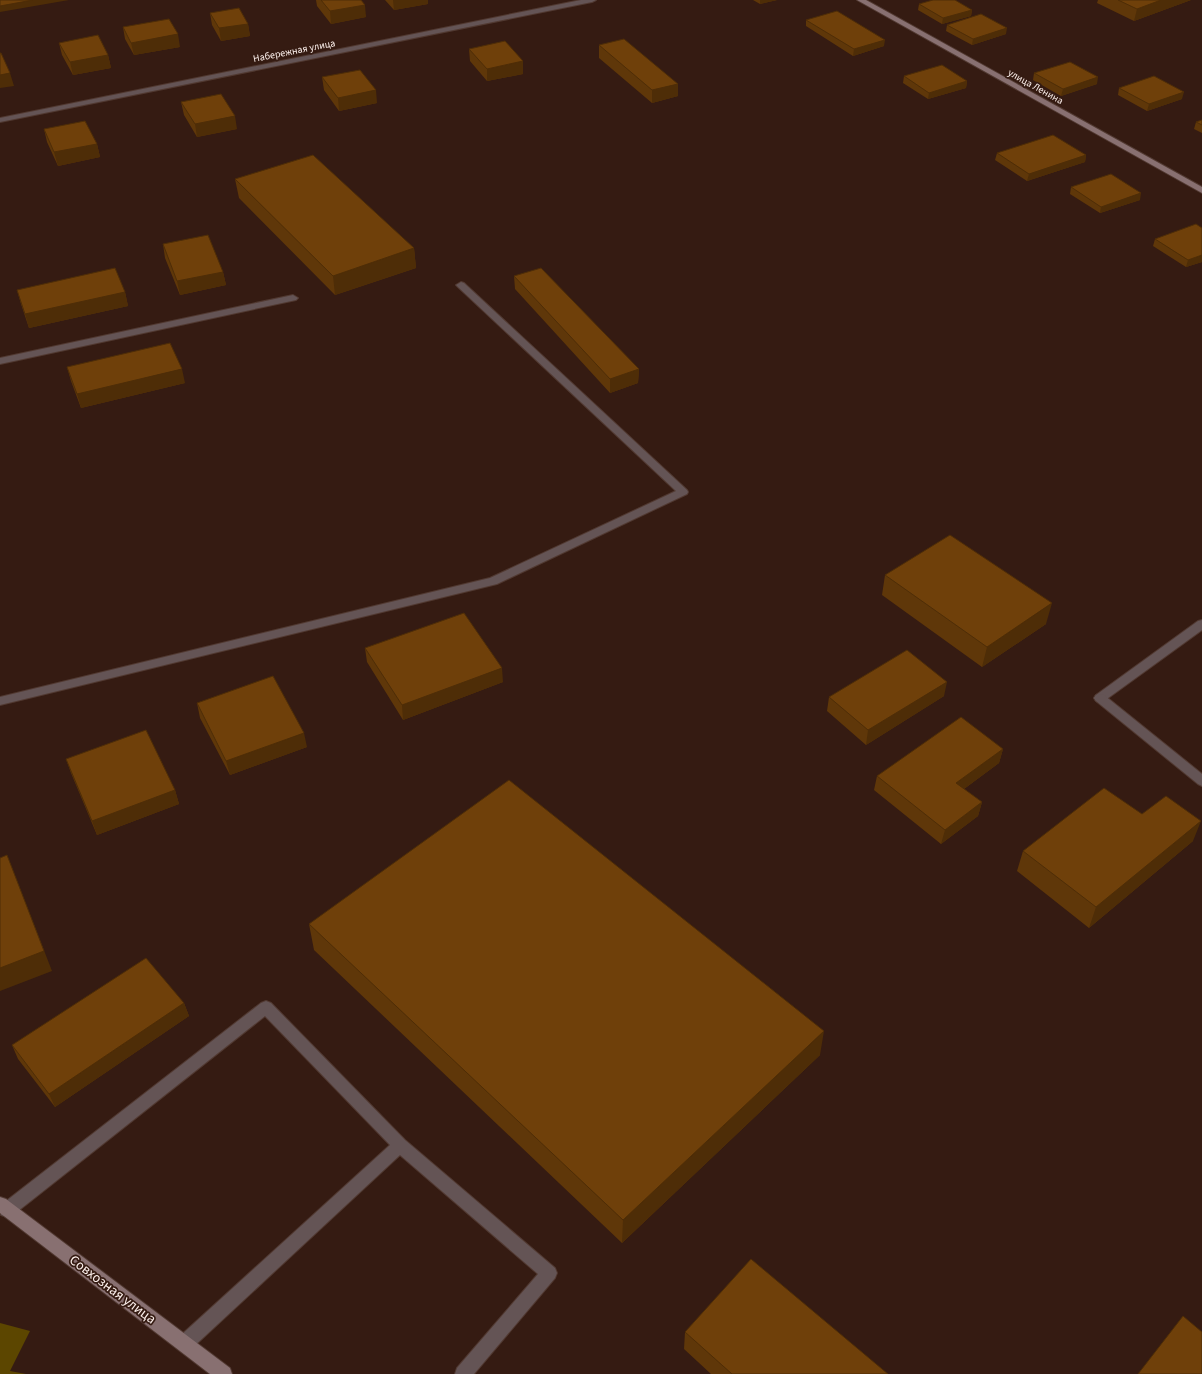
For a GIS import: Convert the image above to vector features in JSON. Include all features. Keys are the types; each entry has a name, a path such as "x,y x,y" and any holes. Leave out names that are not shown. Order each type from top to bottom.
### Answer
{"main road":[{"name":"улица Ленина","path":"861,0 1202,190"},
{"name":"Совхозная улица","path":"4,1207 224,1374"}],"street":[{"name":"Набережная улица","path":"0,120 592,0"},
{"path":"0,701 493,580 683,492 461,285"},
{"path":"0,360 292,298"},
{"path":"1202,624 1100,698 1202,781"},
{"path":"4,1207 266,1007 400,1145 549,1273 463,1374"},
{"path":"185,1343 400,1145"}],"shaded area":[{"path":"0,1323 30,1331 10,1371 26,1374 0,1374"}],"building":[{"path":"0,0 33,0 0,6"},
{"path":"321,0 361,0 365,5 330,11"},
{"path":"933,0 955,0 972,10 943,18 919,4"},
{"path":"1118,0 1161,0 1137,9"},
{"path":"239,8 248,24 219,28 210,13"},
{"path":"837,11 885,40 854,49 806,20"},
{"path":"981,14 1007,28 973,39 947,25"},
{"path":"169,19 178,34 131,43 123,27"},
{"path":"98,35 108,55 70,62 59,43"},
{"path":"624,39 678,84 652,90 599,45"},
{"path":"505,41 523,61 487,69 469,49"},
{"path":"1,53 10,73 0,75"},
{"path":"1070,62 1098,77 1063,89 1034,73"},
{"path":"942,65 967,81 929,93 904,76"},
{"path":"360,70 376,90 338,98 322,77"},
{"path":"1154,76 1184,92 1149,104 1119,88"},
{"path":"221,94 235,116 195,124 181,102"},
{"path":"1202,120 1202,125 1196,122"},
{"path":"85,121 97,144 54,152 44,129"},
{"path":"1053,135 1086,155 1029,174 997,153"},
{"path":"313,155 414,248 333,276 235,179"},
{"path":"1111,174 1141,193 1101,207 1071,187"},
{"path":"1196,224 1202,228 1202,255 1188,260 1155,239"},
{"path":"208,235 223,272 177,281 163,244"},
{"path":"115,268 125,292 25,314 17,290"},
{"path":"541,268 639,369 610,379 514,276"},
{"path":"170,343 182,369 77,394 67,367"},
{"path":"950,535 1052,603 987,647 885,575"},
{"path":"464,613 502,668 402,705 365,648"},
{"path":"907,650 947,682 868,730 829,697"},
{"path":"273,676 304,733 226,761 197,703"},
{"path":"961,717 1003,749 956,783 982,802 945,830 877,776"},
{"path":"146,730 175,790 92,821 66,759"},
{"path":"509,780 824,1031 623,1220 309,924"},
{"path":"1104,788 1142,814 1166,796 1201,821 1096,907 1023,851"},
{"path":"7,855 44,951 0,968 0,858"},
{"path":"146,958 184,1003 49,1094 12,1045"},
{"path":"751,1259 888,1374 732,1374 685,1332"},
{"path":"1183,1316 1202,1332 1202,1374 1138,1374"}]}
